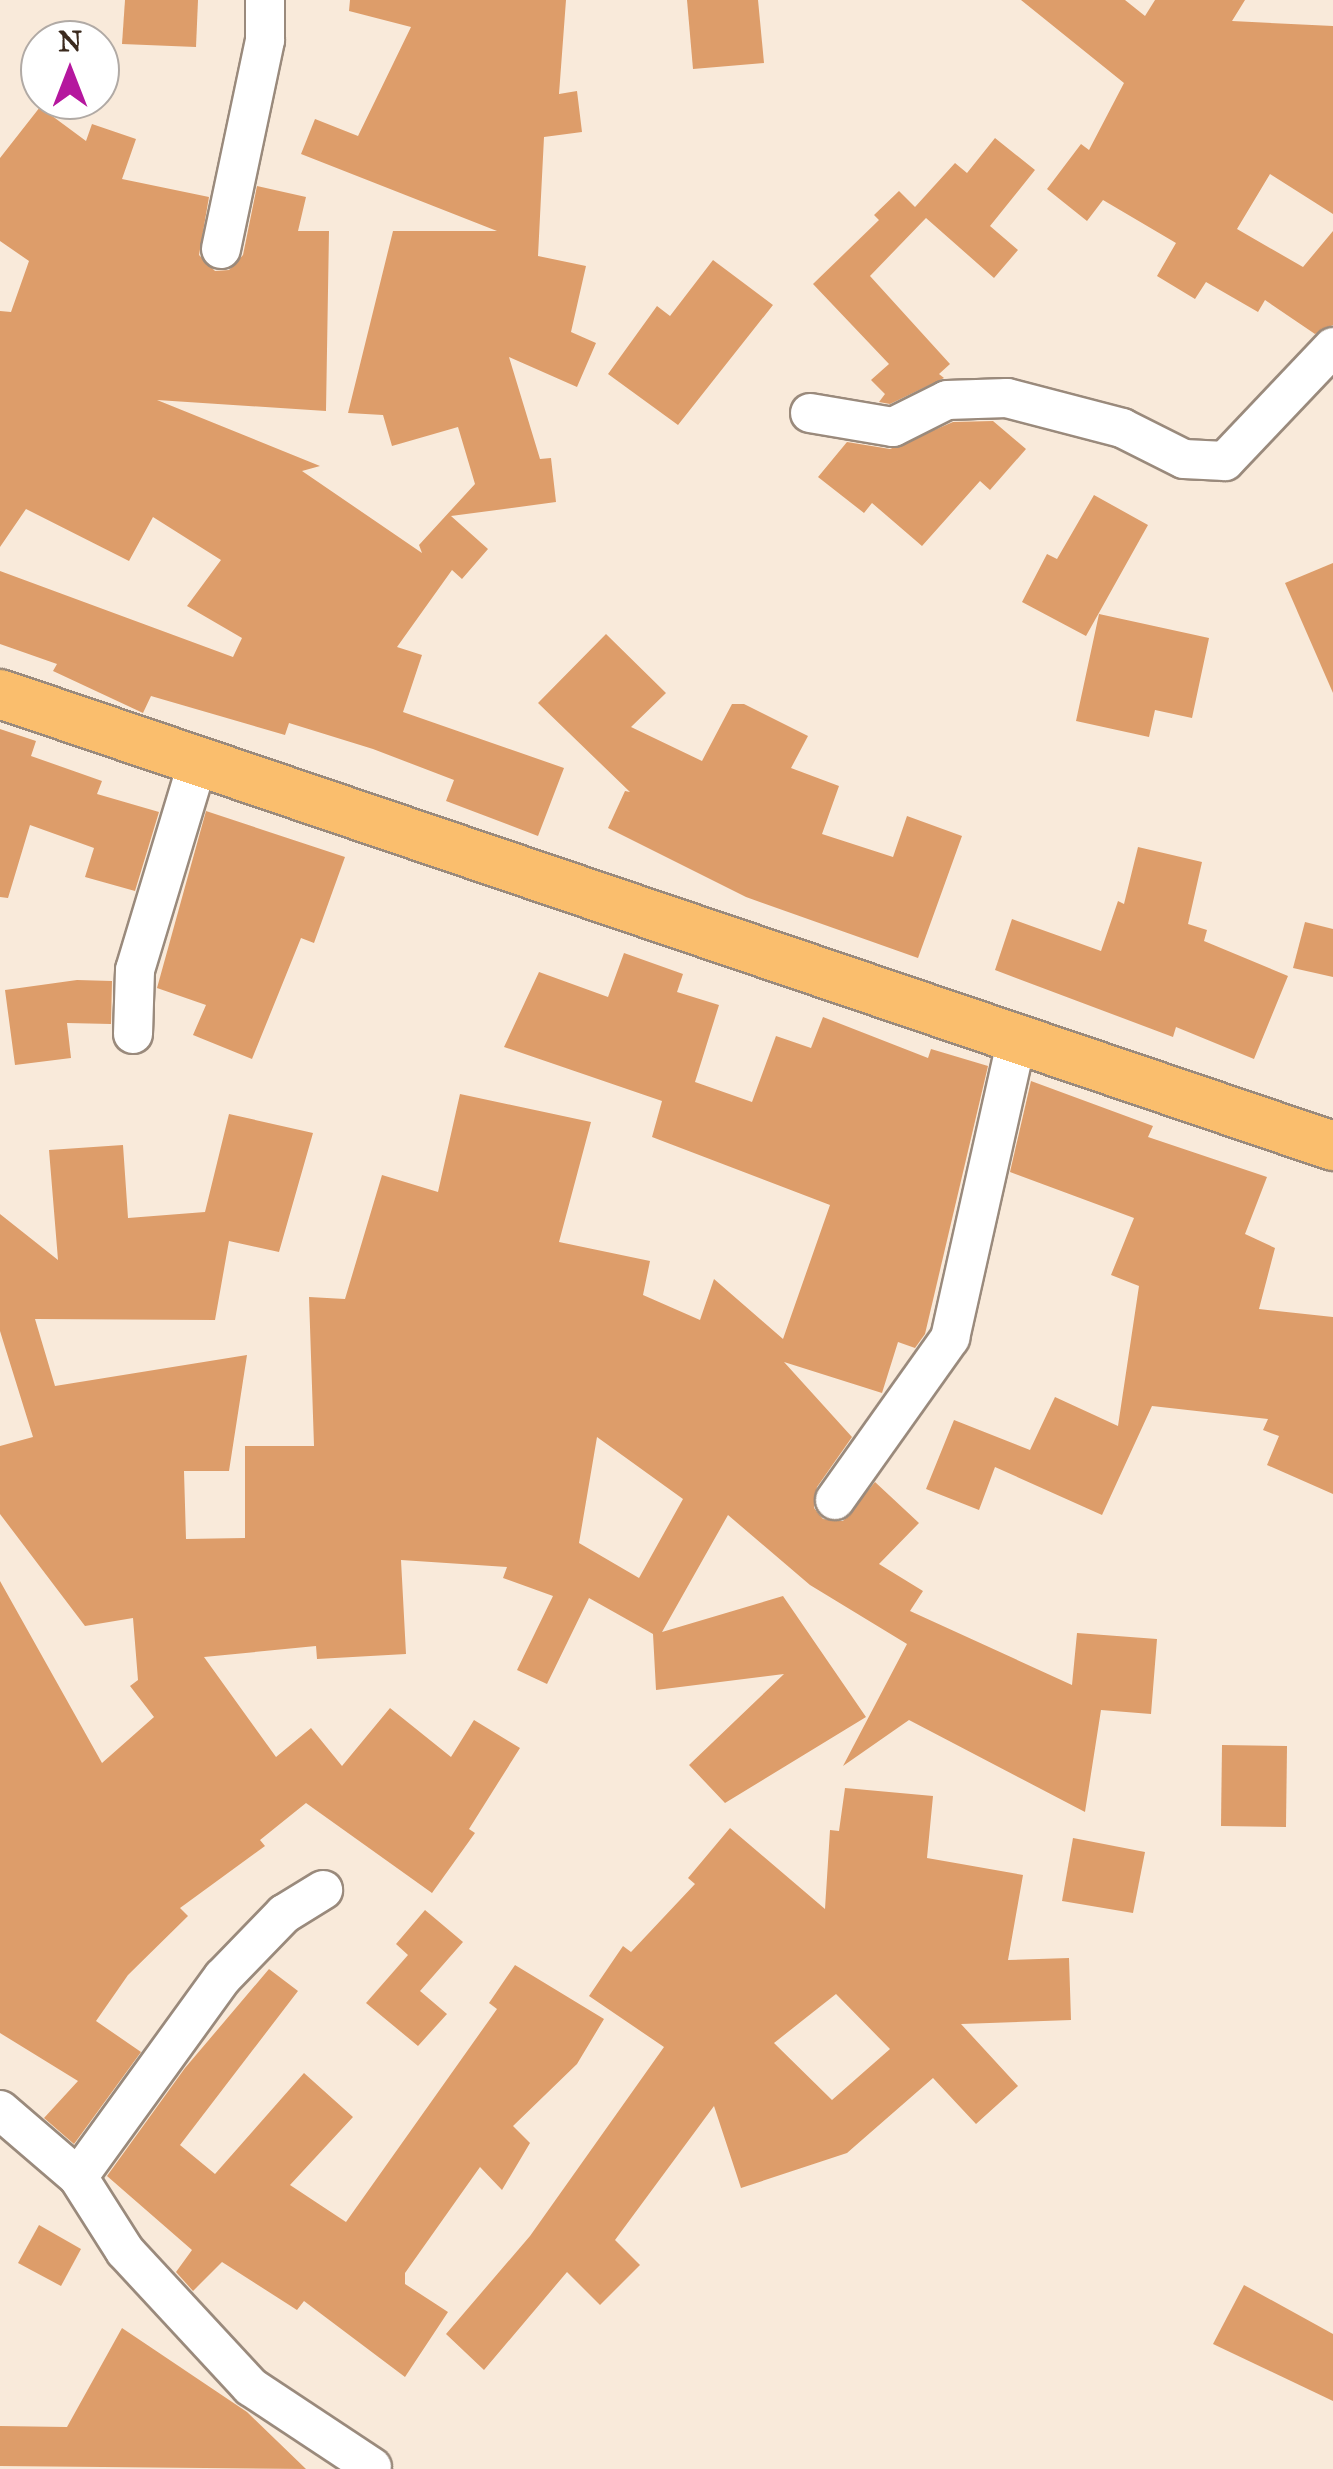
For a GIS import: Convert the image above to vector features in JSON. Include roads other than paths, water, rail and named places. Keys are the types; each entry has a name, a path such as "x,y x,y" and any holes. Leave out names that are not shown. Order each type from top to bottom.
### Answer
{"main road":[{"path":"0,694 197,764 1333,1146"}],"street":[{"path":"222,249 266,40 265,0"},
{"path":"810,414 893,427 946,400 1007,398 1122,428 1184,459 1225,461 1333,347"},
{"path":"133,1034 135,970 197,764"},
{"path":"835,1500 950,1338 1017,1039"},
{"path":"78,2177 223,1977 284,1914 323,1890"},
{"path":"0,2110 78,2177 125,2251 238,2373 372,2467"}]}
